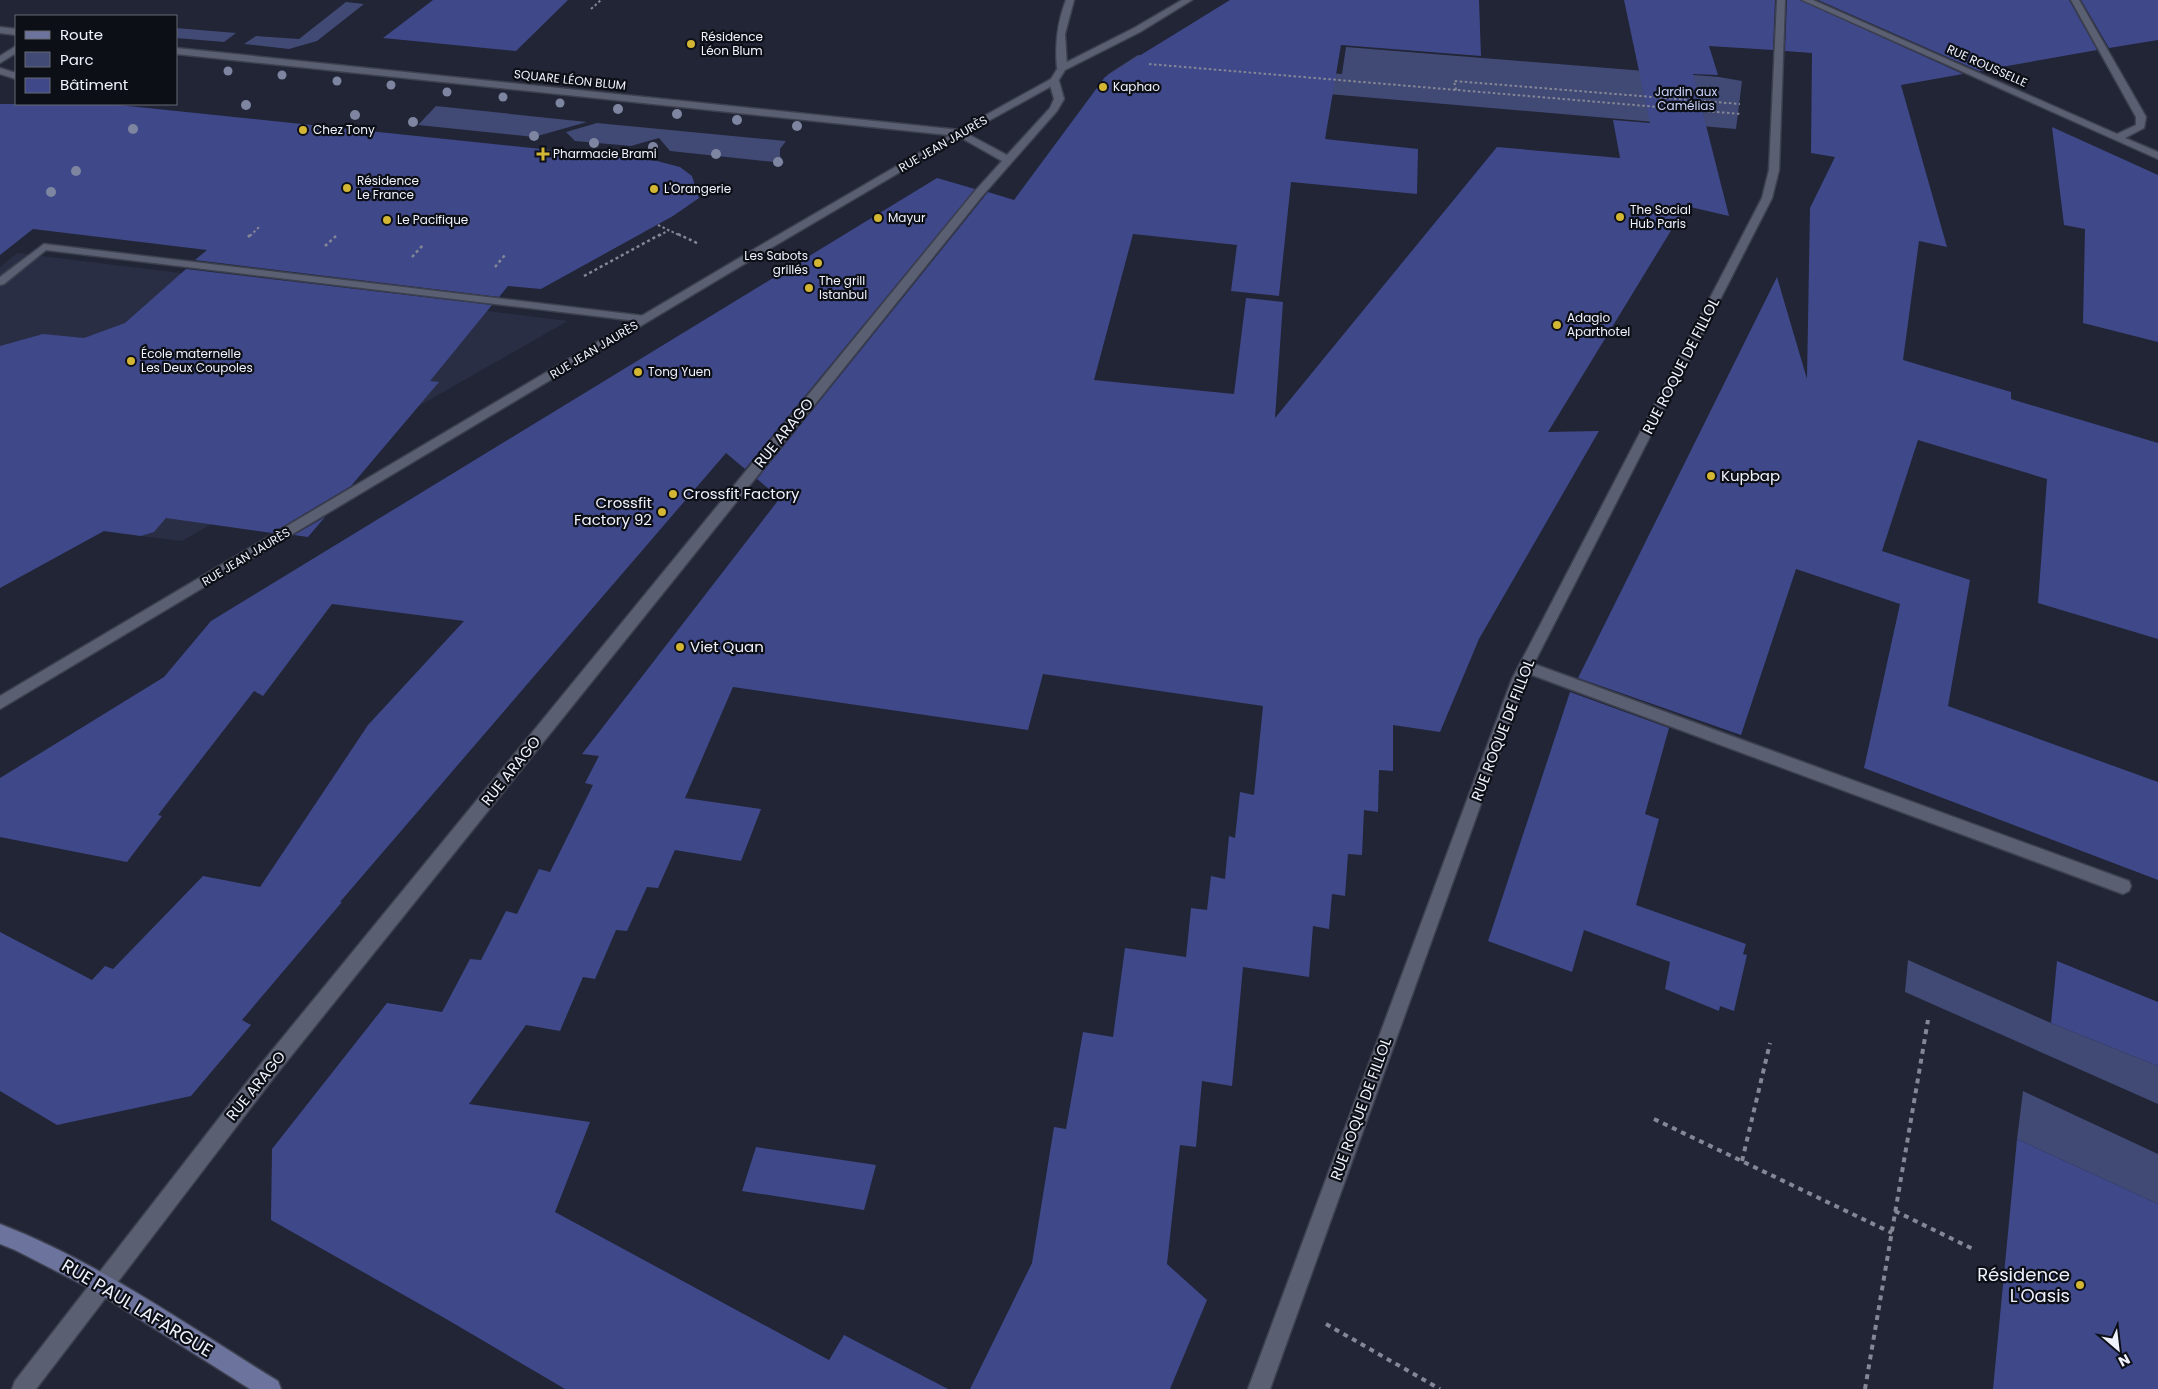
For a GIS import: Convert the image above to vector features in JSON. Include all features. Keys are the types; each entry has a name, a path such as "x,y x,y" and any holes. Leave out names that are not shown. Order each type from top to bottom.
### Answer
{"main road":[{"name":"RUE PAUL LAFARGUE","path":"0,1234 21,1242 102,1284 270,1389"}],"street":[{"path":"1070,0 1062,20 1059,45 1062,68 1083,59 1188,0"},
{"name":"RUE ROQUE DE FILLOL","path":"1259,1389 1520,679 1767,198 1774,170 1780,0"},
{"name":"RUE ROUSSELLE","path":"1806,0 2158,156"},
{"path":"2075,0 2141,117 2141,126 2117,138"},
{"path":"0,30 15,32"},
{"path":"0,60 15,50"},
{"name":"SQUARE LÉON BLUM","path":"178,51 960,133"},
{"name":"RUE JEAN JAURÈS","path":"0,703 960,133 1054,81 1062,68"},
{"path":"0,71 15,76"},
{"name":"RUE ARAGO","path":"23,1389 268,1070 979,193 1054,109 1060,99 1054,81"},
{"path":"960,133 1008,160"},
{"path":"0,282 44,247 645,319"},
{"path":"1526,667 2123,886"}],"path":[{"path":"591,9 601,0"},
{"path":"1083,59 1776,117"},
{"path":"1456,90 1454,81 1752,105 1755,116"},
{"path":"658,224 700,245"},
{"path":"531,305 669,230"},
{"path":"1866,1389 1928,1020"},
{"path":"1742,1161 1770,1043"},
{"path":"1654,1119 1892,1233"},
{"path":"1895,1210 1975,1250"},
{"path":"1290,1305 1354,1339 1440,1389"}],"shaded area":[{"name":"École maternelle Les Deux Coupoles","path":"17,253 568,321 182,541 0,519 0,267"}],"green space":[{"path":"346,2 364,4 317,41 289,49 244,44 256,36 299,39"},
{"path":"178,28 236,33 224,42 178,38"},
{"name":"Jardin aux Camélias","path":"1346,47 1719,77 1742,81 1736,129 1107,75 1138,55 1342,74"},
{"path":"436,106 587,122 534,137 418,125"},
{"path":"597,123 786,141 780,149 780,156 784,163 670,151 659,138 631,146 575,141 566,132"},
{"path":"1908,960 2051,1023 2158,1066 2158,1104 1905,992"},
{"path":"2023,1091 2158,1154 2158,1204 2017,1139"}],"building":[{"path":"433,0 568,0 516,51 383,38"},
{"path":"1230,0 1479,0 1481,56 1341,45 1325,139 1418,149 1417,194 1291,182 1279,296 1231,291 1237,245 1133,234 1094,380 1234,394 1246,298 1283,302 1275,418 1497,147 1620,158 1613,120 1650,123 1624,0 1775,0 1773,50 1709,46 1718,75 1693,74 1729,216 1686,206 1548,432 1599,431 1479,639 1440,732 1393,725 1393,771 1379,770 1378,812 1364,810 1362,855 1348,854 1345,896 1332,894 1329,929 1313,926 1309,977 1243,967 1232,1086 1202,1081 1196,1147 1180,1145 1167,1264 1207,1300 1170,1389 970,1389 1032,1263 1054,1127 1066,1129 1083,1032 1113,1037 1125,948 1186,957 1191,908 1207,910 1211,876 1225,879 1229,836 1235,838 1240,792 1254,795 1263,706 1043,674 1028,730 733,687 685,798 761,809 741,861 675,850 658,888 647,887 627,931 616,930 595,979 583,977 560,1031 526,1025 469,1104 590,1122 555,1212 829,1360 844,1335 948,1389 565,1389 448,1320 271,1220 272,1149 387,1003 442,1012 470,959 481,960 506,911 517,914 539,869 550,872 593,785 585,783 599,756 582,754 780,498 757,479 988,192 1014,200 1105,77"},
{"path":"1787,0 1800,0 1963,74 1901,85 1947,247 1919,241 1903,360 2011,392 2011,399 2158,443 2158,639 2038,603 2047,479 1918,440 1882,551 1970,580 1948,706 2158,782 2158,880 1864,768 1900,604 1796,569 1741,735 1578,678 1777,277 1807,379 1810,208 1835,157 1811,153 1812,53 1785,51"},
{"path":"1818,0 2069,0 2097,50 1979,71"},
{"path":"2081,0 2158,0 2158,40 2109,48"},
{"name":"Résidence Le France","path":"0,104 119,105 657,161 680,167 692,176 699,198 673,216 541,289 508,286 499,297 195,260 207,250 33,229 0,255"},
{"path":"2052,127 2158,175 2158,342 2083,323 2085,229 2064,225"},
{"path":"937,178 975,189 745,469 726,453 340,902 342,902 242,1020 251,1025 191,1096 57,1125 0,1091 0,932 92,980 105,966 113,969 203,876 260,887 368,725 464,621 332,604 263,696 254,691 158,815 162,816 127,862 0,837 0,778 164,677 211,621"},
{"name":"École maternelle Les Deux Coupoles","path":"186,269 492,305 430,381 439,382 351,486 272,533 166,518 154,532 141,536 104,531 0,588 0,346 43,334 84,338 125,323"},
{"path":"325,517 308,537 294,535"},
{"path":"1570,692 1669,728 1645,814 1659,819 1636,905 1746,944 1743,954 1747,955 1734,1011 1720,1006 1719,1011 1665,989 1670,962 1584,930 1572,972 1488,941"},
{"path":"2057,961 2158,1002 2158,1066 2051,1023"},
{"name":"Résidence L'Oasis","path":"2017,1139 2158,1204 2158,1389 1993,1389"},
{"path":"756,1147 876,1165 864,1210 742,1191"}],"place":[{"name":"Résidence Léon Blum","path":"691,44"},
{"name":"Kaphao","path":"1103,87"},
{"name":"Chez Tony","path":"303,130"},
{"name":"Pharmacie Brami","path":"543,154"},
{"name":"Résidence Le France","path":"347,188"},
{"name":"L'Orangerie","path":"654,189"},
{"name":"The Social Hub Paris","path":"1620,217"},
{"name":"Mayur","path":"878,218"},
{"name":"Le Pacifique","path":"387,220"},
{"name":"Les Sabots grillés","path":"818,263"},
{"name":"The grill Istanbul","path":"809,288"},
{"name":"Adagio Aparthotel","path":"1557,325"},
{"name":"École maternelle Les Deux Coupoles","path":"131,361"},
{"name":"Tong Yuen","path":"638,372"},
{"name":"Kupbap","path":"1711,476"},
{"name":"Crossfit Factory","path":"673,494"},
{"name":"Crossfit Factory 92","path":"662,512"},
{"name":"Viet Quan","path":"680,647"},
{"name":"Résidence L'Oasis","path":"2080,1285"}]}
